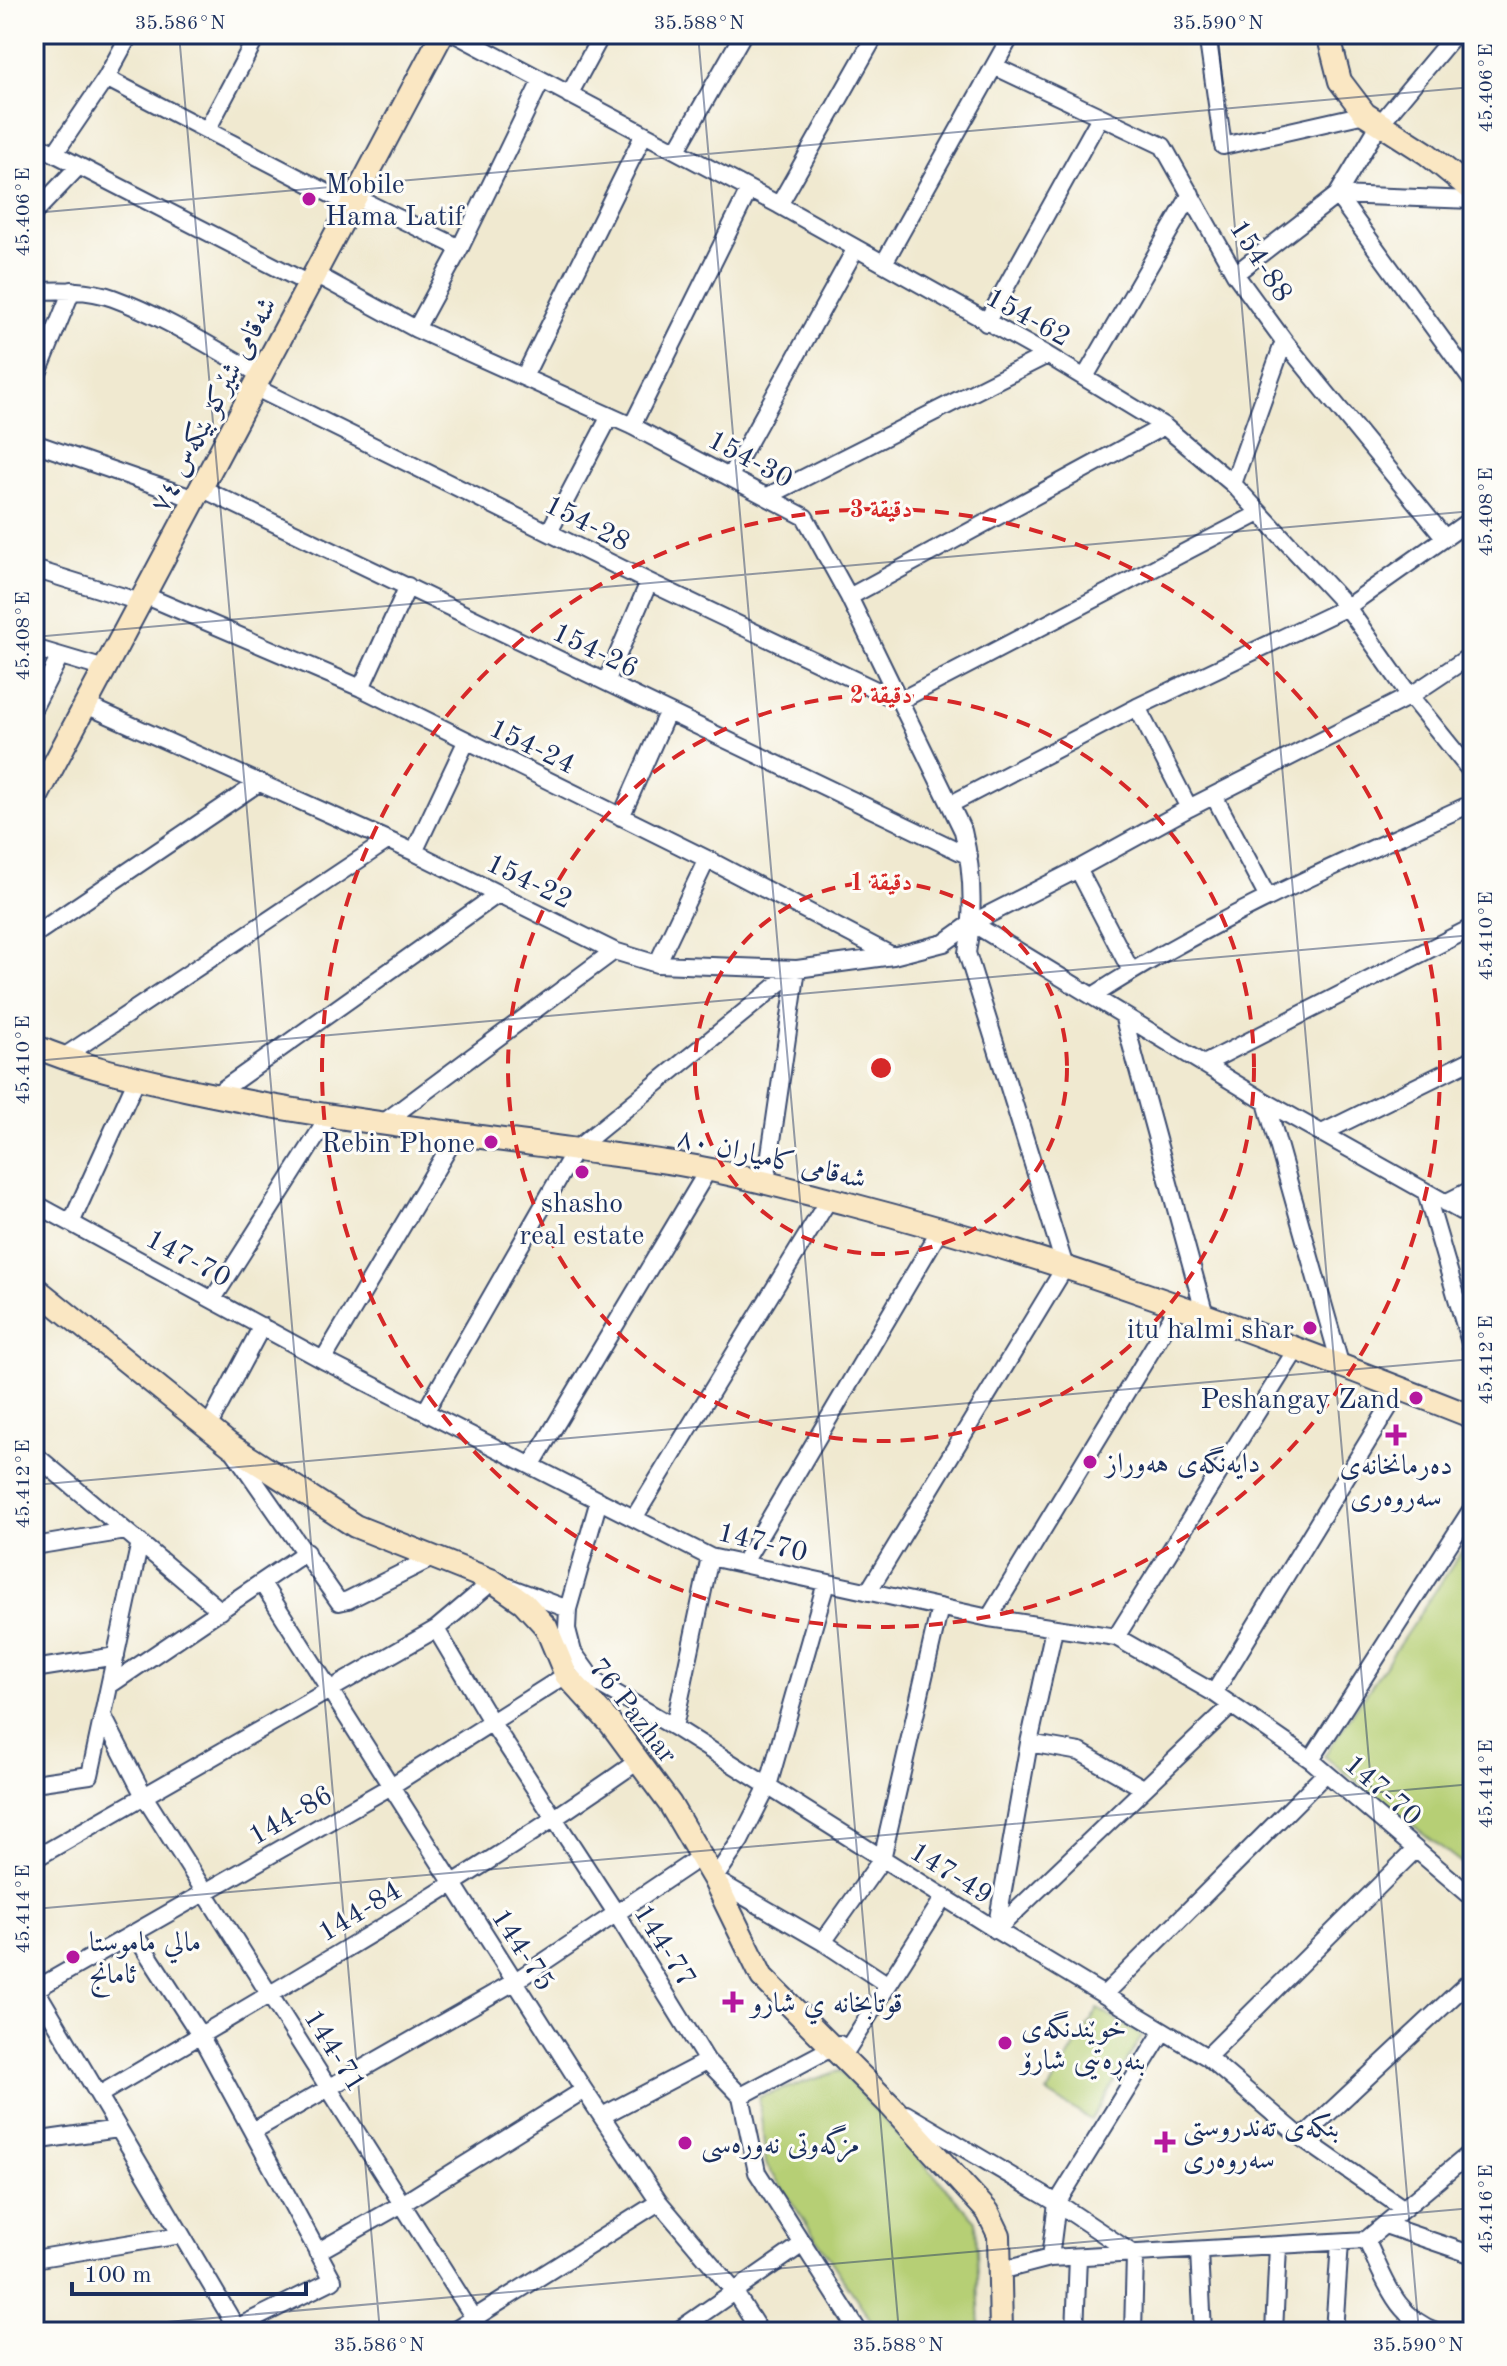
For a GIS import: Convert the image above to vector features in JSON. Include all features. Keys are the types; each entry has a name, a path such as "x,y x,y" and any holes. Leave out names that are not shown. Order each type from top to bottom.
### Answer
{"street":[{"path":"55,153 106,78 130,34"},
{"path":"207,130 258,34"},
{"name":"شەقامی شێرکۆ بێکەس ٧٤","path":"34,802 442,34"},
{"name":"154-62","path":"455,34 884,263 1085,377 1164,426 1233,484 1347,607 1410,696 1473,774"},
{"path":"569,95 602,34"},
{"path":"677,150 743,34"},
{"path":"779,205 876,34"},
{"path":"884,263 1012,34"},
{"path":"1207,34 1223,146 1372,119"},
{"path":"1328,34 1340,81 1372,119 1426,153 1472,197"},
{"path":"1235,274 1337,195 1372,119 1455,34"},
{"name":"154-88","path":"996,67 1163,146 1235,274 1284,341 1445,538"},
{"path":"106,78 353,201 460,248"},
{"path":"416,329 460,248 541,81"},
{"path":"986,323 1100,117"},
{"path":"524,377 644,134"},
{"name":"154-30","path":"34,143 416,329 632,426 805,517 849,597 963,831 969,856 972,923 967,953 1065,1267"},
{"path":"34,213 79,166"},
{"path":"632,426 749,190"},
{"path":"1085,377 1191,194"},
{"path":"1337,195 1472,197"},
{"path":"1337,195 1473,382"},
{"path":"730,476 856,248"},
{"path":"34,383 39,356 72,290"},
{"name":"154-28","path":"34,291 72,290 112,298 187,334 257,381 549,532 899,701"},
{"path":"1233,484 1284,341"},
{"path":"768,496 1047,355"},
{"path":"549,532 610,416"},
{"path":"849,597 1164,426"},
{"name":"154-26","path":"34,443 198,494 408,586 969,856"},
{"path":"789,485 805,517"},
{"path":"899,701 1258,514"},
{"path":"951,804 1137,707 1347,607 1473,518"},
{"name":"154-24","path":"34,569 142,599 361,688 707,859 893,956"},
{"path":"606,682 649,582"},
{"path":"361,688 408,586"},
{"path":"34,648 105,669"},
{"name":"154-22","path":"86,705 414,852 614,951 657,964 797,969 893,956 944,943 972,923 1410,696 1473,654"},
{"path":"34,707 60,656"},
{"path":"1137,707 1189,808"},
{"path":"621,817 667,713"},
{"path":"414,852 466,742"},
{"path":"34,935 260,782"},
{"path":"1214,796 1267,896"},
{"path":"1093,996 1131,971 1267,896 1473,803"},
{"path":"62,1058 387,841"},
{"path":"657,964 707,859"},
{"path":"1078,869 1131,971"},
{"path":"215,1095 498,894"},
{"path":"972,923 1266,1102 1473,1218"},
{"path":"1204,1064 1473,927"},
{"path":"383,1123 614,951"},
{"path":"425,1412 575,1150 797,969"},
{"path":"766,1182 797,969"},
{"path":"1123,1015 1205,1315"},
{"name":"شەقامی کامیاران ٨٠","path":"34,1046 62,1058 215,1095 330,1115 708,1170 766,1182 941,1228 1065,1267 1179,1305 1473,1417"},
{"path":"1322,1133 1473,1059"},
{"path":"71,1223 137,1078"},
{"path":"1266,1102 1341,1367"},
{"path":"213,1299 330,1115"},
{"path":"323,1360 457,1134"},
{"path":"531,1466 708,1170"},
{"path":"1445,1203 1473,1189"},
{"path":"1426,1193 1473,1353"},
{"path":"634,1518 829,1199"},
{"name":"147-70","path":"34,1203 323,1360 710,1557 989,1618 1116,1637 1214,1693 1311,1760 1473,1898"},
{"path":"743,1564 941,1228"},
{"path":"868,1592 1065,1267"},
{"name":"76 Pazhar","path":"34,1287 230,1445 355,1526 493,1581 523,1602 546,1627 566,1675 611,1724 670,1804 714,1879 762,1977 889,2104 988,2212 999,2235 1001,2332"},
{"path":"989,1618 1179,1305"},
{"path":"208,1427 262,1326"},
{"path":"1116,1637 1296,1350"},
{"path":"1214,1693 1400,1389"},
{"path":"230,1445 339,1602 432,1558"},
{"path":"34,1454 221,1611"},
{"path":"34,1859 436,1629 493,1581 568,1609 599,1500"},
{"path":"1311,1760 1473,1507"},
{"path":"34,1546 126,1531"},
{"path":"34,1783 90,1775 140,1542"},
{"path":"110,1685 306,1552"},
{"path":"674,1727 710,1557"},
{"name":"144-75","path":"262,1583 584,2090 659,2202 734,2291 760,2332"},
{"path":"826,1583 768,1786 740,1841 714,1879 823,1942 888,1985"},
{"path":"823,1942 882,1859 940,1607"},
{"name":"147-49","path":"568,1609 567,1629 573,1652 594,1681 674,1727 996,1930 1207,2057 1302,2138 1404,2209"},
{"name":"144-77","path":"436,1629 492,1723 616,1913 707,2061 741,2096"},
{"path":"996,1930 1029,1743 1054,1629"},
{"path":"34,1669 116,1656"},
{"name":"144-86","path":"35,1988 391,1786 566,1675"},
{"path":"996,1930 1232,1705"},
{"name":"144-71","path":"103,1716 144,1796 479,2325"},
{"path":"1029,1743 1080,1752 1143,1788"},
{"name":"144-84","path":"99,2095 453,1885 638,1761"},
{"path":"1105,1994 1326,1773"},
{"path":"1207,2057 1415,1850"},
{"path":"253,2131 514,1982 700,1857"},
{"path":"859,2332 757,2172 741,2096 838,2052 856,2035 944,1897"},
{"path":"35,1988 238,2330 333,2280 200,2035 134,1933"},
{"path":"1302,2138 1473,1978"},
{"path":"34,2018 52,2015"},
{"path":"1050,2258 1057,2203 1163,2031"},
{"path":"602,2116 707,2061"},
{"path":"317,2252 402,2204 584,2090"},
{"path":"889,2104 1057,2203 1135,2255"},
{"path":"34,2141 118,2129"},
{"path":"1000,2271 1050,2258 1366,2240 1473,2151"},
{"path":"452,2332 479,2325 659,2202"},
{"path":"1385,2225 1473,2255"},
{"path":"34,2259 181,2235"},
{"path":"1366,2240 1400,2308 1428,2330"},
{"path":"1334,2332 1340,2242"},
{"path":"676,2332 804,2243"},
{"path":"1274,2332 1278,2246"},
{"path":"1199,2251 1203,2332"},
{"path":"1133,2332 1135,2255"},
{"path":"1075,2332 1078,2257"}],"green space":[{"path":"1473,1535 1473,1872 1324,1756"},
{"path":"1098,2009 1142,2036 1091,2120 1047,2093"},
{"path":"840,2071 976,2221 980,2332 879,2332 766,2164 759,2097"}],"place":[{"name":"Mobile Hama Latif","path":"309,199"},
{"name":"Rebin Phone","path":"491,1142"},
{"name":"shasho real estate","path":"582,1172"},
{"name":"itu halmi shar","path":"1310,1328"},
{"name":"Peshangay Zand","path":"1416,1398"},
{"name":"دەرمانخانەی سەروەری","path":"1396,1435"},
{"name":"دایەنگەی هەوراز","path":"1090,1462"},
{"name":"مالي ماموستا ئامانج","path":"73,1957"},
{"name":"قوتابخانه ي شارو","path":"733,2002"},
{"name":"خوێندنگەی بنەڕەتیی شارۆ","path":"1005,2043"},
{"name":"بنکەی تەندروستی سەروەری","path":"1165,2142"},
{"name":"مزگەوتی نەورەسی","path":"685,2143"}]}
